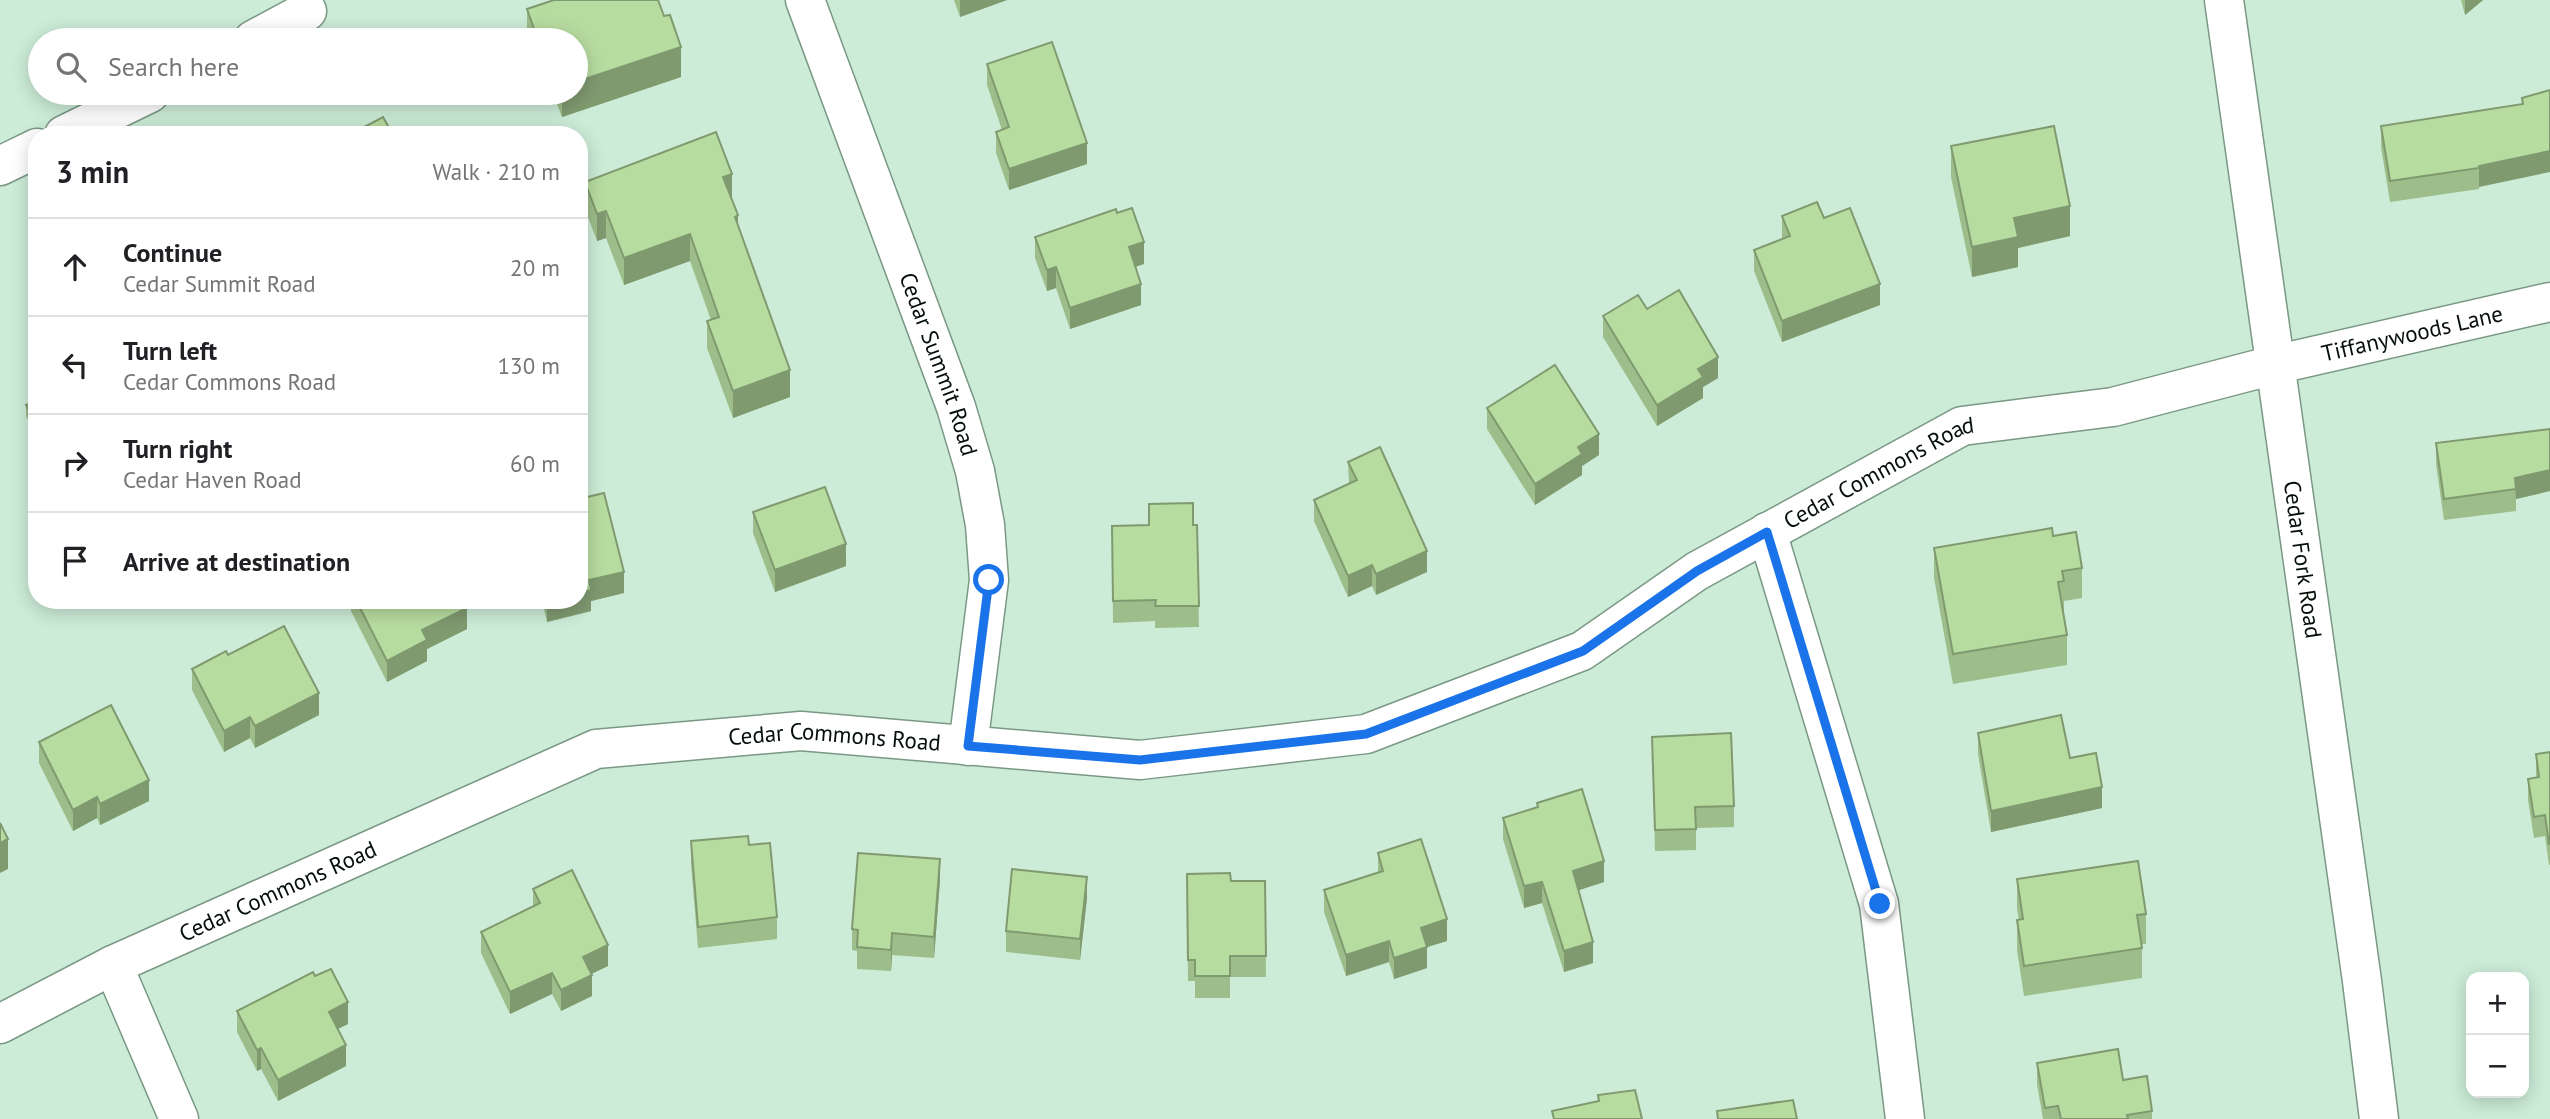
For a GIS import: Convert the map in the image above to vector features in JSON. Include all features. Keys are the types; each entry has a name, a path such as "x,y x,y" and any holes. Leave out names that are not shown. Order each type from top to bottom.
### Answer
{"street":[{"name":"Cedar Summit Road","path":"805,0 956,407 975,471 985,525 989,580 968,746"},
{"name":"Cedar Fork Road","path":"2224,0 2379,1119"},
{"path":"275,28 307,11"},
{"path":"82,126 125,105"},
{"path":"0,166 28,152"},
{"name":"Tiffanywoods Lane","path":"2274,365 2550,302"},
{"name":"Cedar Commons Road","path":"0,1024 113,965 596,749 801,732 1140,760 1366,734 1583,651 1697,571 1962,426 2113,407 2274,365"},
{"path":"1767,532 1880,904 1905,1119"},
{"path":"113,965 179,1119"}],"building":[{"path":"554,0 658,0 664,16 670,15 681,47 588,78 588,28 534,28 527,9"},
{"path":"1052,42 1087,143 1009,169 996,132 1009,127 987,64"},
{"path":"2550,90 2550,151 2479,168 2390,181 2381,126 2523,104 2522,98"},
{"path":"383,117 388,126 366,126"},
{"path":"2054,126 2070,206 2014,218 2018,237 1972,247 1951,146"},
{"path":"716,132 732,174 723,177 738,215 735,217 790,370 733,391 707,321 719,317 690,234 624,258 606,211 597,214 588,190 588,181"},
{"path":"1817,202 1824,218 1850,208 1880,284 1782,321 1754,250 1790,236 1782,216"},
{"path":"1132,208 1144,242 1129,247 1141,284 1070,308 1056,267 1047,270 1035,237 1116,209 1117,213"},
{"path":"1679,290 1718,357 1698,369 1703,377 1657,405 1603,316 1638,295 1647,309"},
{"path":"1555,365 1599,434 1578,447 1582,454 1535,484 1487,408"},
{"path":"2550,429 2550,470 2515,478 2516,489 2444,499 2436,443"},
{"path":"1380,447 1427,551 1376,574 1372,565 1348,576 1314,500 1357,480 1348,462"},
{"path":"825,487 846,544 775,570 753,512"},
{"path":"604,493 624,572 589,580 591,590 588,591 588,497"},
{"path":"1193,503 1193,525 1197,525 1199,606 1155,606 1156,600 1113,601 1112,526 1149,525 1149,504"},
{"path":"2052,528 2053,536 2076,532 2082,568 2062,571 2064,581 2058,582 2067,635 1953,654 1934,548"},
{"path":"361,609 465,609 422,630 427,640 387,661"},
{"path":"284,626 319,693 255,726 250,717 224,731 192,669 226,651 228,655"},
{"path":"111,705 149,780 100,804 97,797 73,810 39,742"},
{"path":"2061,715 2070,758 2096,753 2102,787 1991,811 1978,733"},
{"path":"1731,733 1734,806 1695,807 1696,829 1655,830 1652,737"},
{"path":"2550,752 2549,844 2545,815 2534,817 2528,779 2539,777 2536,754"},
{"path":"1582,789 1604,861 1573,871 1593,942 1564,951 1542,882 1524,886 1503,818 1538,807 1537,803"},
{"path":"0,823 8,839 0,843"},
{"path":"748,836 749,845 770,843 777,917 698,927 691,841"},
{"path":"1421,839 1447,919 1421,928 1427,947 1394,958 1389,941 1346,955 1324,890 1383,871 1378,853"},
{"path":"858,853 940,859 934,937 892,933 891,950 857,947 858,930 852,929"},
{"path":"2138,861 2146,914 2137,915 2142,948 2024,966 2017,920 2023,919 2017,879"},
{"path":"1012,869 1087,877 1080,939 1006,931"},
{"path":"572,870 608,945 583,957 592,975 561,990 552,973 510,992 481,932 540,903 533,889"},
{"path":"1230,873 1231,881 1265,881 1266,956 1230,956 1230,976 1195,976 1195,960 1188,960 1187,874"},
{"path":"331,969 348,1002 329,1012 346,1045 278,1080 261,1048 257,1050 237,1011 313,972 315,976"},
{"path":"2118,1049 2123,1080 2147,1076 2152,1111 2127,1115 2128,1119 2061,1119 2058,1106 2045,1108 2037,1063"},
{"path":"1635,1090 1642,1119 1554,1119 1552,1111 1599,1101 1598,1095"},
{"path":"1793,1100 1797,1119 1718,1119 1717,1111"}],"route":[{"path":"989,580 968,746 1140,760 1366,734 1583,651 1697,571 1767,532 1880,904"}]}
